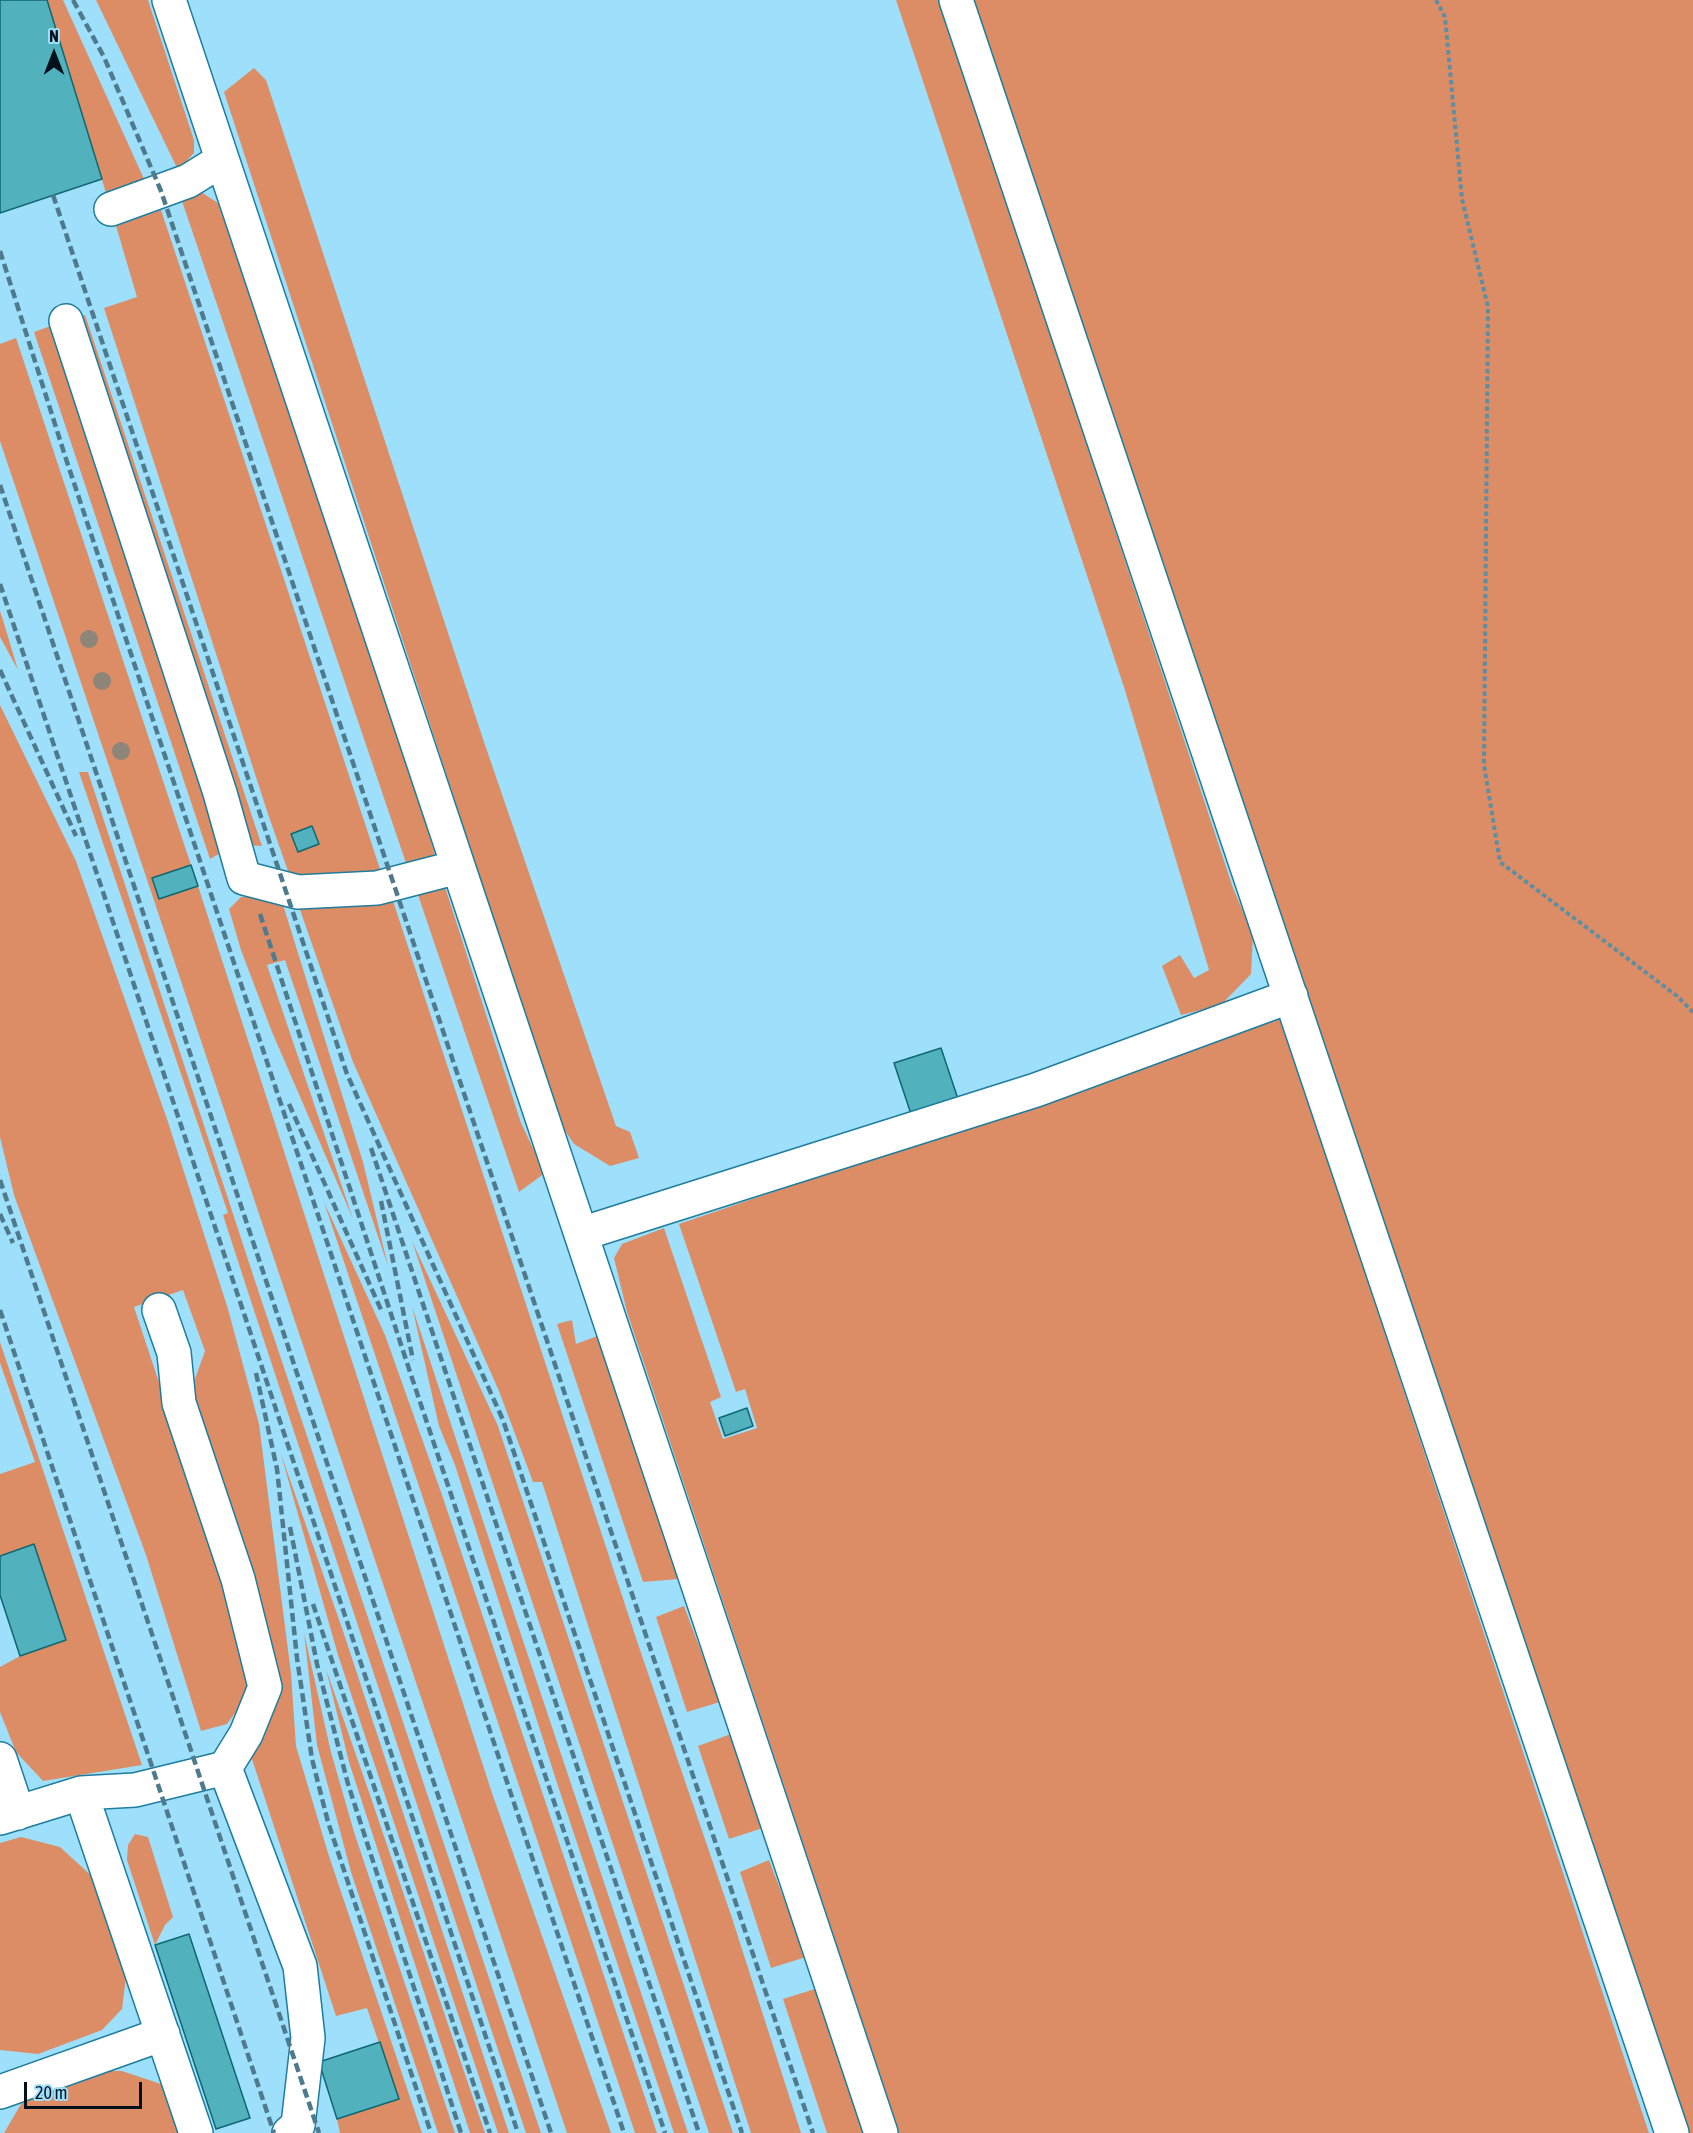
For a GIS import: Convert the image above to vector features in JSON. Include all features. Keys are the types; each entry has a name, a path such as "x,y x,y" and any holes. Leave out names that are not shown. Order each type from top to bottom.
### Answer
{"lane":[{"path":"169,0 881,2133"},
{"path":"956,0 1672,2133"},
{"path":"111,209 188,182 222,160"},
{"path":"66,321 216,782 244,878 298,892 377,888 458,867"},
{"path":"581,1234 1036,1090 1291,996"},
{"path":"0,1759 9,1816 81,1793 135,1790 225,1768 246,1734 265,1687 238,1579 179,1403 174,1353 159,1310"},
{"path":"225,1768 300,1966 308,2038 298,2125 289,2133"},
{"path":"81,1793 196,2133"},
{"path":"0,2092 163,2034"}],"path":[{"path":"1436,0 1444,17 1462,199 1488,307 1484,765 1500,862 1677,996 1693,1012"}],"shaded area":[{"path":"47,0 63,0 144,179 106,193"},
{"path":"96,0 148,0 194,140 194,153 178,170"},
{"path":"896,0 940,0 1233,888 1253,935 1251,974 1221,1005 1181,1015 1162,966 1180,955 1194,978 1209,970 1124,687"},
{"path":"972,0 1693,0 1693,2133 1685,2133"},
{"path":"254,68 266,80 483,739 616,1126 630,1132 639,1158 610,1166 574,1144 560,1123 224,92"},
{"path":"201,192 218,203 413,780 435,855 416,863 406,863 182,201"},
{"path":"161,210 383,878 315,881 289,874 267,811 104,308 137,297 116,226"},
{"path":"85,315 262,846 246,845 71,319"},
{"path":"56,324 231,847 210,859 34,332"},
{"path":"16,338 191,865 152,879 159,899 198,886 492,1793 611,2133 567,2133 0,441 0,344"},
{"path":"0,611 3,620 18,670 0,637"},
{"path":"0,705 76,861 168,1122 228,1309 259,1424 291,1673 296,1746 328,1853 422,2133 340,2133 337,2119 398,2099 367,2008 336,2016 250,1753 260,1734 248,1675 246,1698 227,1724 201,1731 146,1555 14,1195 0,1137","holes":["183,1290 205,1351 190,1393 247,1672 225,1582 134,1307"]},
{"path":"79,772 88,772 258,1290 541,2133 526,2133 223,1215 228,1213"},
{"path":"444,884 521,1123 545,1173 519,1192 417,892"},
{"path":"263,894 280,895 363,1162 388,1266 285,960 267,965 353,1219 272,1032 241,950 229,909 241,897"},
{"path":"391,895 639,1647 732,1918 801,2133 751,2133 542,1482 533,1482 499,1391 353,1062 297,901"},
{"path":"1281,1019 1649,2133 899,2133 627,1312 614,1258 622,1244 664,1228 721,1397 710,1402 723,1439 757,1428 745,1389 736,1392 679,1224"},
{"path":"324,1202 385,1335 441,1492 657,2133 635,2133"},
{"path":"412,1241 498,1426 733,2133 709,2133"},
{"path":"412,1306 688,2133 674,2133 558,1786 455,1465 439,1426"},
{"path":"572,1320 576,1344 600,1335 678,1579 643,1582 557,1324"},
{"path":"0,1342 142,1765 43,1781 16,1752 0,1712 0,1667 20,1656 66,1640 34,1545 0,1556 0,1474 35,1462 0,1363"},
{"path":"280,1451 343,1631 509,2133 498,2133 466,2038 338,1655"},
{"path":"684,1606 720,1702 687,1712 656,1617"},
{"path":"304,1633 331,1752 354,1832 455,2133 438,2133 351,1872 317,1745"},
{"path":"326,1669 485,2133 470,2133 349,1762"},
{"path":"731,1734 763,1828 729,1839 698,1746"},
{"path":"135,1834 148,1837 173,1917 165,1925 155,1945 127,1860 128,1845"},
{"path":"21,1837 60,1847 95,1879 128,1961 122,2009 102,2030 38,2054 0,2050 0,1843"},
{"path":"769,1860 806,1957 771,1968 740,1872"},
{"path":"818,1988 865,2133 827,2133 783,1999"},
{"path":"88,2071 122,2071 164,2085 182,2133 4,2133 21,2104"}],"building":[{"path":"0,0 47,0 102,179 0,213"},
{"path":"312,826 319,844 298,852 291,834"},
{"path":"191,865 198,886 159,899 152,878"},
{"path":"941,1048 959,1102 912,1117 894,1063"},
{"path":"747,1408 753,1426 725,1436 719,1418"},
{"path":"34,1544 66,1640 20,1656 0,1595 0,1556"},
{"path":"189,1934 250,2118 216,2129 155,1945"},
{"path":"380,2042 399,2099 337,2119 319,2062"}],"railway":[{"path":"73,0 104,57 161,191 813,2133"},
{"path":"53,195 347,1074 503,1420 742,2133"},
{"path":"0,251 67,462 624,2133"},
{"path":"0,485 551,2133"},
{"path":"0,584 518,2133"},
{"path":"0,670 76,836"},
{"path":"260,914 410,1372 665,2133"},
{"path":"289,1104 382,1312"},
{"path":"371,1148 699,2133"},
{"path":"0,1180 319,2133"},
{"path":"381,1201 413,1360"},
{"path":"0,1214 13,1243"},
{"path":"0,1310 274,2133"},
{"path":"256,1373 277,1469 297,1658 312,1759 328,1822 431,2133"},
{"path":"290,1527 317,1664 348,1784 461,2133"},
{"path":"313,1604 490,2133"}]}
